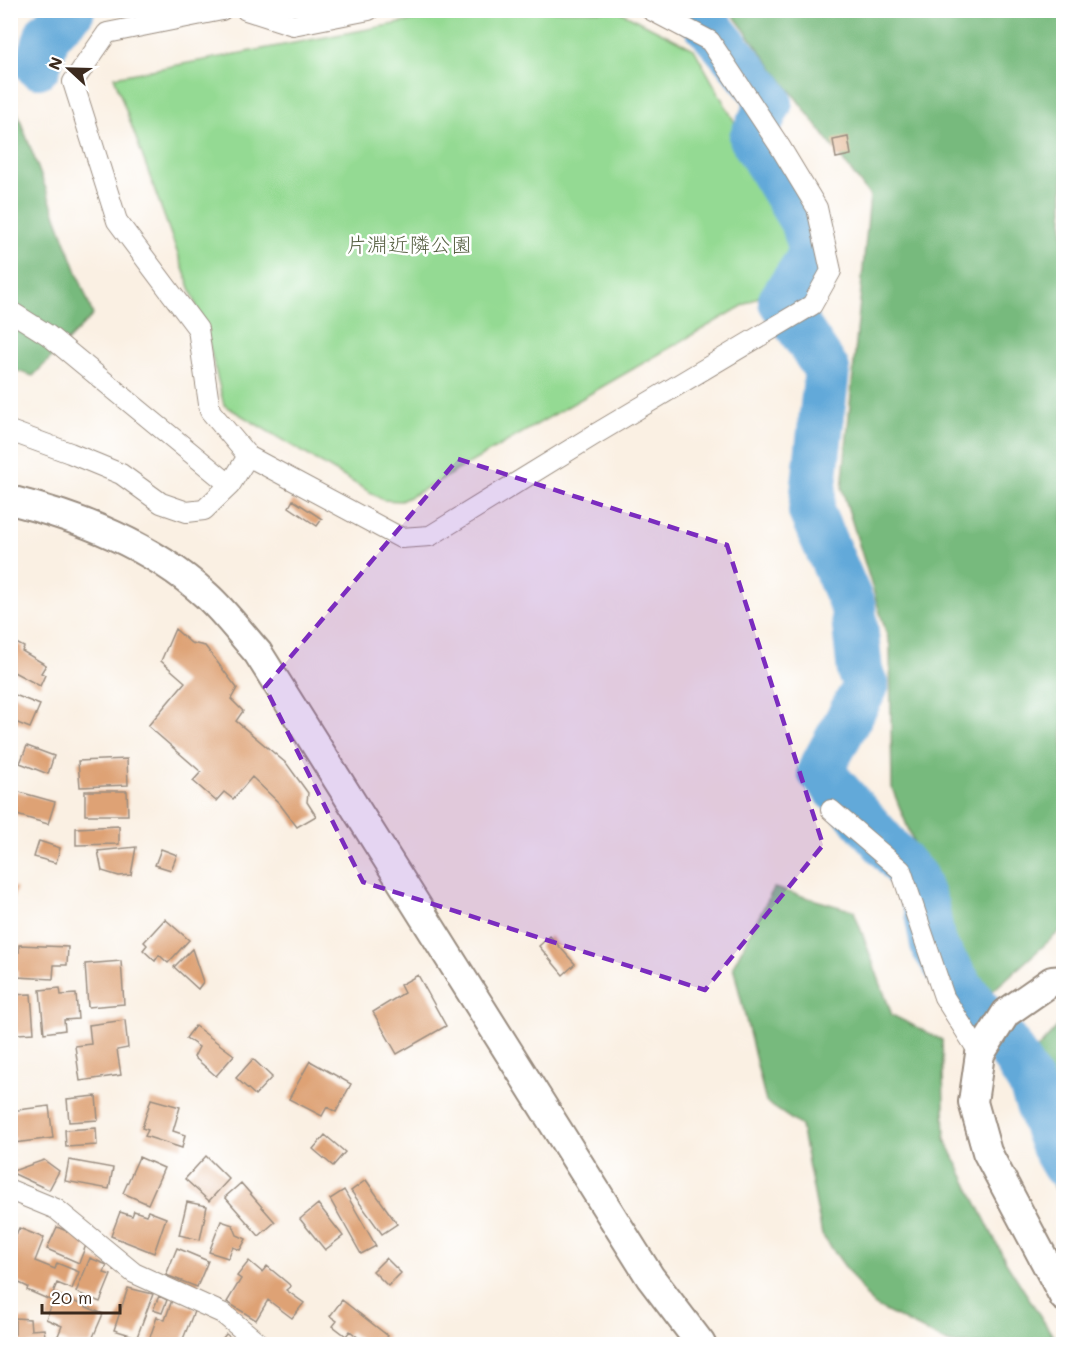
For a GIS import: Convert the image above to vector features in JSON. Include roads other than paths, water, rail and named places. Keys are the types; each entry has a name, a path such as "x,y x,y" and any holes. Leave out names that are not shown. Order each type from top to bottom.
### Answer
{"street":[{"path":"222,10 107,33 73,82 117,221 198,329 210,411 248,456 401,538 430,536 594,435 812,306 831,271 817,208 710,41 651,10"},
{"path":"246,10 294,25 369,10"},
{"path":"10,311 48,335 230,485"},
{"path":"10,431 121,474 161,503 187,512 204,510 230,485 248,456"},
{"path":"10,500 48,510 118,536 168,564 207,596 258,653 650,1277 701,1344"},
{"path":"831,810 901,870 944,997 980,1054"},
{"path":"1064,980 1052,981 1006,1013 980,1054 973,1102 987,1152 1064,1297"},
{"path":"10,1190 56,1209 134,1273 222,1312 260,1344"}],"waterway":[{"path":"38,66 48,33 72,10"},
{"path":"690,10 700,16 770,102 752,138 805,226 811,256 781,301 827,370 811,511 853,607 860,672 866,686 820,771 915,878 926,907 933,945 962,989 1007,1045 1030,1082 1053,1146 1064,1165"}],"park label":[{"name":"片淵近隣公園","path":"409,245"}]}
